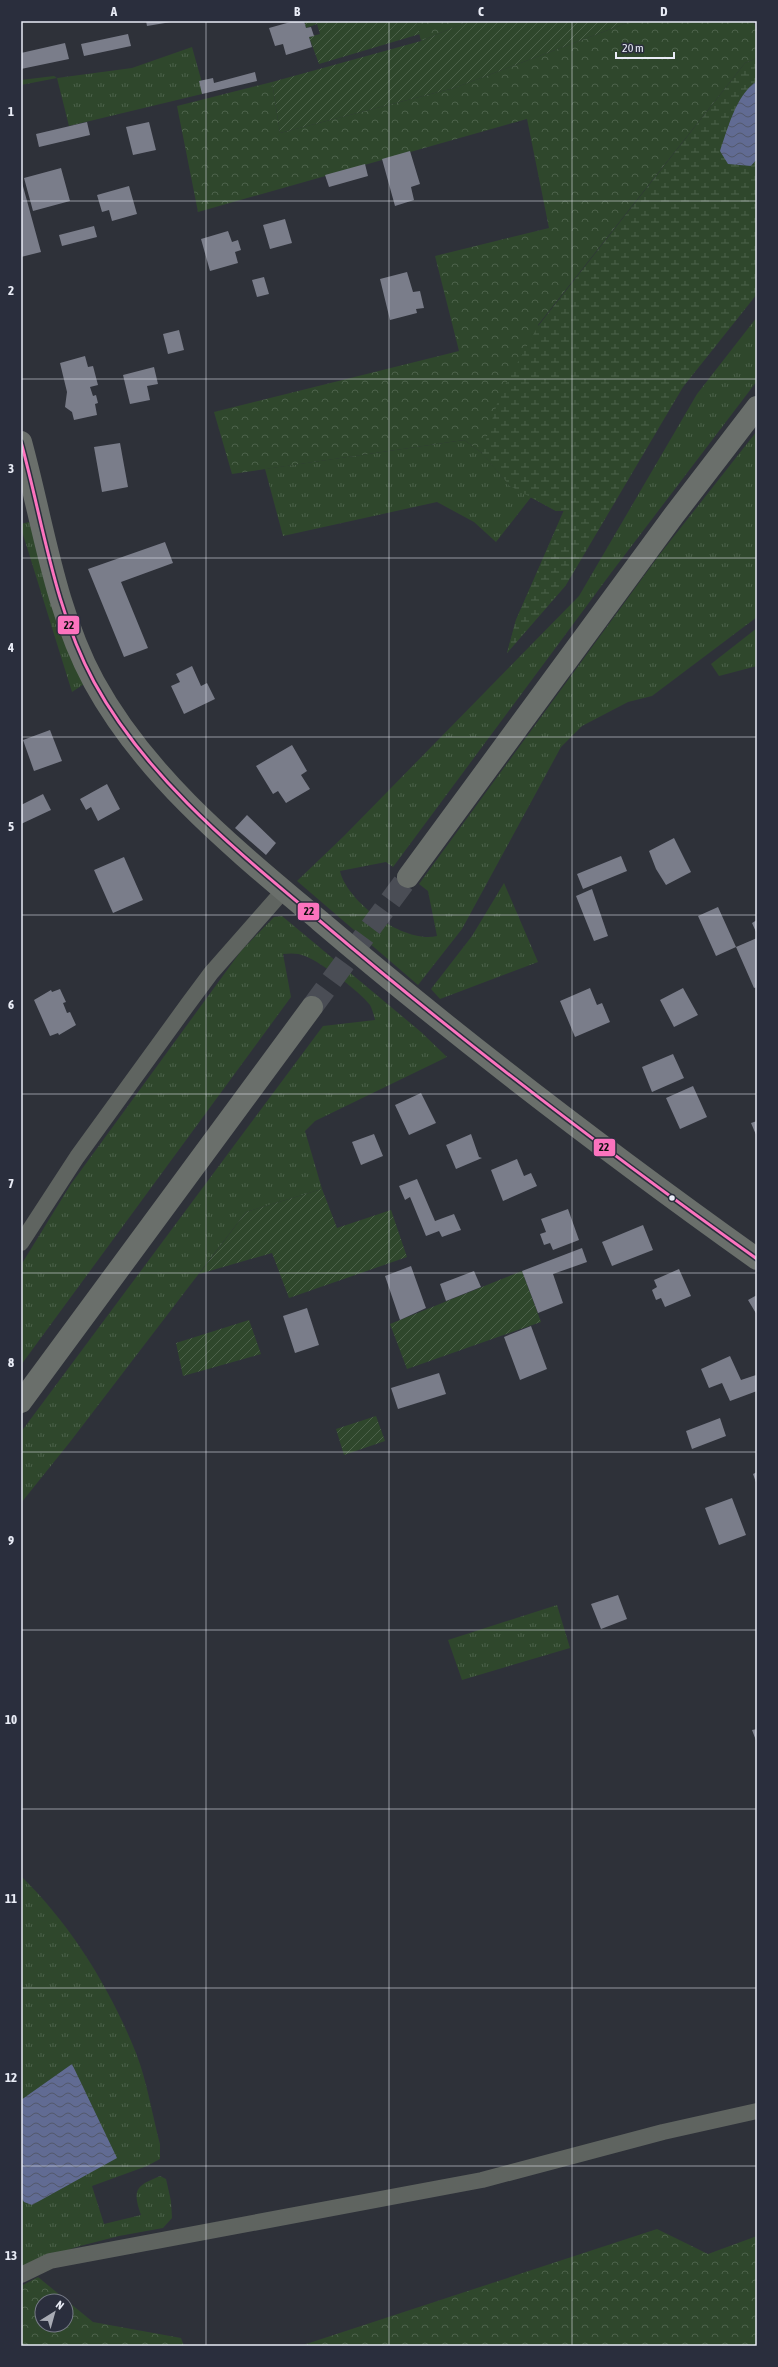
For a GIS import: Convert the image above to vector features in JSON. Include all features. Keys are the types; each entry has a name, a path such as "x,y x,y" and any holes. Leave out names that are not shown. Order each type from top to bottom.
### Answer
{"street":[{"path":"408,877 669,522 757,407"},
{"path":"21,442 52,568 74,637 93,680 114,716 130,739 168,783 284,890 475,1049 757,1259"},
{"path":"21,1243 77,1157 211,973 284,890"},
{"path":"21,1402 312,1007"},
{"path":"21,2275 50,2261 482,2180 663,2132 757,2111"}],"green space":[{"path":"304,21 416,21 420,34 319,64 309,37 320,34 317,24 306,28"},
{"path":"416,21 469,21 421,41"},
{"path":"469,21 632,21 454,88 280,133 272,82 421,41"},
{"path":"632,21 753,21 757,30 757,58 745,63 538,325 564,424 566,585 507,653 516,620 564,510 556,511 510,486 482,453 464,440 232,474 214,412 459,351 435,256 549,228 527,119 198,212 177,106 272,82 280,133 454,88"},
{"path":"192,47 201,79 202,94 69,126 57,78 132,68"},
{"path":"757,58 757,294 683,387 566,585 507,653 516,620 564,511 556,511 510,486 482,453 500,394 538,326 745,63"},
{"path":"54,76 57,78 21,85 21,80"},
{"path":"757,317 757,381 611,573 393,867 386,862 340,871 345,883 353,895 379,918 394,927 409,934 424,937 437,936 428,891 419,884 660,554 757,431 757,617 652,696 628,702 582,726 561,747 462,929 418,985 297,881 344,836 579,596 697,394"},
{"path":"464,440 482,453 510,486 532,496 496,542 474,522 437,502 283,536 265,469"},
{"path":"29,522 84,684 72,692 21,528 21,524"},
{"path":"757,628 757,666 719,676 711,664"},
{"path":"504,883 538,962 440,999 431,989 472,936"},
{"path":"282,916 421,1032 447,1057 315,1121 305,1131 322,1189 246,1212 70,1442 21,1503 21,1432 323,1026 375,1020 370,1005 365,999 330,970 302,955 283,954 291,997 21,1365 21,1265 71,1184 241,951 274,917"},
{"path":"322,1189 337,1228 391,1210 407,1257 289,1298 272,1253 199,1274 246,1212"},
{"path":"522,1271 541,1322 407,1369 390,1324"},
{"path":"249,1320 261,1354 183,1376 176,1343"},
{"path":"376,1416 385,1441 344,1455 336,1429"},
{"path":"557,1605 570,1648 462,1680 448,1640"},
{"path":"21,1876 73,1936 88,1958 114,2005 136,2053 160,2144 160,2159 147,2166 92,2186 104,2224 141,2215 137,2199 138,2190 141,2186 160,2176 166,2179 171,2201 172,2218 163,2228 119,2236 80,2246 37,2260 21,2269"},
{"path":"657,2229 708,2254 757,2236 757,2346 300,2346"},
{"path":"38,2277 58,2293 34,2293 34,2333 74,2333 74,2306 93,2322 181,2338 184,2346 21,2346 21,2286"}],"water":[{"path":"757,81 757,159 751,166 728,164 720,151 726,132 738,103 743,95"},
{"path":"72,2064 117,2158 32,2205 24,2202 21,2197 21,2100"}],"building":[{"path":"146,21 171,21 171,22 147,26"},
{"path":"294,21 304,21 306,28 311,27 314,36 309,37 312,47 286,55 283,44 275,46 269,28"},
{"path":"128,34 131,46 84,56 81,44"},
{"path":"65,43 69,59 21,69 21,53"},
{"path":"255,72 257,81 202,94 199,81 213,78 214,83"},
{"path":"87,122 90,135 39,147 36,134"},
{"path":"149,122 156,150 133,155 126,127"},
{"path":"410,151 420,184 411,187 414,200 395,206 382,159"},
{"path":"365,164 368,176 329,187 325,175"},
{"path":"61,168 70,201 33,211 24,178"},
{"path":"21,179 41,252 21,257"},
{"path":"129,186 137,214 112,221 109,210 102,212 97,195"},
{"path":"285,219 292,243 270,249 263,225"},
{"path":"94,226 97,237 62,246 59,235"},
{"path":"228,231 232,242 238,240 241,250 235,252 238,263 210,271 201,239"},
{"path":"407,272 413,292 420,291 424,308 416,309 417,313 390,320 380,279"},
{"path":"264,277 269,294 257,297 252,280"},
{"path":"179,330 184,350 168,354 163,334"},
{"path":"85,356 88,367 93,366 98,385 90,387 93,396 96,395 98,403 95,404 97,415 74,420 72,412 65,407 67,392 60,363"},
{"path":"154,367 158,384 147,386 150,400 130,404 123,375"},
{"path":"120,443 128,487 102,492 94,447"},
{"path":"165,542 173,563 121,582 148,648 124,657 88,569"},
{"path":"192,666 201,686 207,683 215,699 184,714 171,686 180,682 176,674"},
{"path":"50,730 62,761 34,771 23,740"},
{"path":"292,745 307,771 301,775 310,789 286,803 278,791 273,794 256,766"},
{"path":"107,784 120,809 98,821 91,807 86,810 80,799"},
{"path":"43,794 51,810 21,824 21,805"},
{"path":"247,815 276,843 266,855 235,828"},
{"path":"674,838 691,872 666,885 656,869 649,851"},
{"path":"621,856 627,871 583,889 577,874"},
{"path":"124,857 143,900 113,913 94,870"},
{"path":"592,889 608,936 594,941 576,896"},
{"path":"718,907 736,947 716,956 698,916"},
{"path":"757,920 757,934 752,923"},
{"path":"757,938 757,987 754,988 736,947"},
{"path":"590,988 597,1005 602,1003 610,1022 575,1037 560,1001"},
{"path":"683,988 698,1015 674,1027 660,1000"},
{"path":"60,989 66,1002 63,1003 67,1013 70,1012 76,1025 59,1035 58,1033 50,1036 34,1000 51,990 52,992"},
{"path":"673,1054 684,1078 652,1092 642,1067"},
{"path":"693,1086 707,1117 680,1129 666,1098"},
{"path":"421,1093 436,1123 409,1135 395,1105"},
{"path":"757,1121 757,1137 751,1123"},
{"path":"374,1134 383,1156 361,1165 352,1142"},
{"path":"471,1134 479,1157 482,1158 456,1169 446,1145"},
{"path":"517,1159 524,1176 531,1173 537,1186 503,1201 491,1170"},
{"path":"417,1179 435,1221 454,1214 461,1230 442,1237 439,1231 426,1236 410,1197 405,1200 399,1186"},
{"path":"568,1209 579,1240 553,1250 550,1243 544,1245 540,1234 546,1232 541,1219"},
{"path":"643,1225 653,1250 612,1266 602,1242"},
{"path":"582,1248 587,1262 553,1274 563,1303 538,1313 522,1271"},
{"path":"411,1266 426,1308 400,1320 385,1276"},
{"path":"679,1269 691,1296 665,1307 661,1298 656,1300 652,1290 657,1287 654,1280"},
{"path":"474,1271 481,1287 446,1301 440,1284"},
{"path":"757,1295 757,1315 748,1300"},
{"path":"307,1308 319,1345 295,1353 283,1316"},
{"path":"531,1326 547,1369 520,1380 504,1337"},
{"path":"730,1356 741,1380 756,1375 757,1391 730,1401 722,1383 709,1388 701,1369"},
{"path":"439,1373 446,1394 398,1409 391,1388"},
{"path":"720,1418 726,1436 692,1449 686,1431"},
{"path":"757,1472 757,1485 753,1474"},
{"path":"732,1498 746,1535 719,1545 705,1508"},
{"path":"618,1595 627,1619 601,1629 591,1604"},
{"path":"757,1729 757,1743 752,1730"}],"tunnel":[{"path":"312,1007 408,877"}],"transit line":[{"name":"22","path":"21,442 59,595 80,654 94,682 115,717 167,782 226,840 426,1009 645,1178 757,1259"}]}
